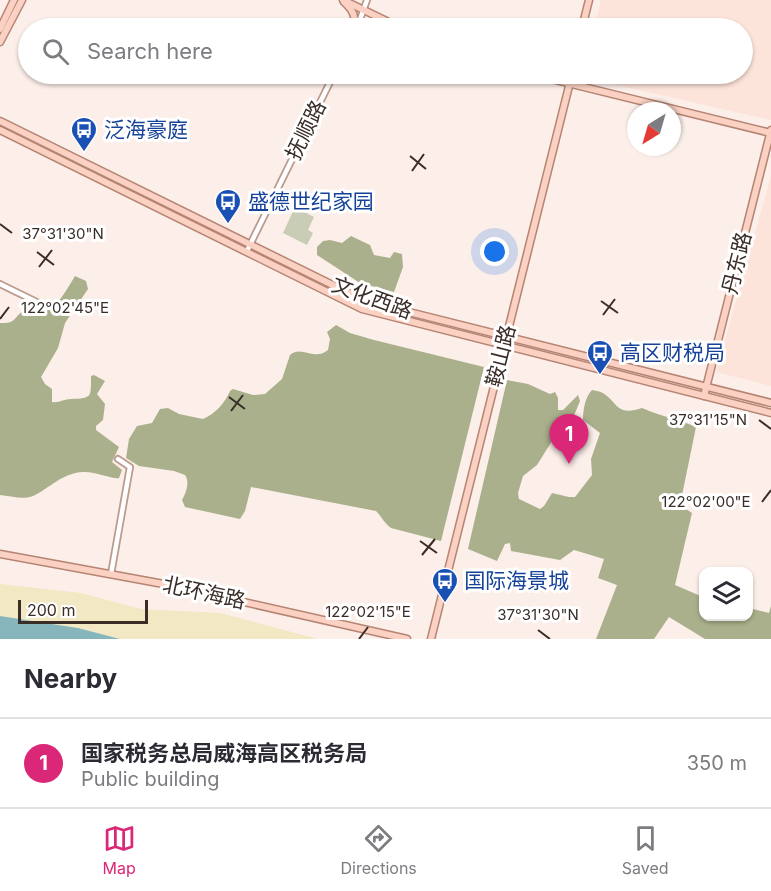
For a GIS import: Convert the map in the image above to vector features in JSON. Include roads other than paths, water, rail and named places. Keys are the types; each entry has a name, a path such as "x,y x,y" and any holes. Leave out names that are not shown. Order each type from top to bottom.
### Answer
{"main road":[{"path":"0,29 14,0"},
{"path":"0,42 22,0"},
{"path":"342,0 380,18"},
{"path":"342,0 355,18"},
{"path":"584,18 589,0"},
{"name":"鞍山路","path":"431,639 569,84"},
{"path":"573,84 771,132"},
{"name":"文化西路","path":"0,121 366,301 771,403"},
{"name":"文化西路","path":"0,130 362,309 771,412"},
{"name":"丹东路","path":"704,396 771,132"},
{"name":"北环海路","path":"0,554 169,585 406,639"}],"street":[{"path":"362,18 367,0"},
{"name":"抚顺路","path":"247,251 329,84"},
{"path":"0,284 43,305"},
{"path":"111,574 130,467 118,459"}],"water":[{"path":"0,616 78,628 120,639 0,639"}],"place":[{"name":"泛海豪庭","path":"84,153"},
{"name":"盛德世纪家园","path":"228,225"},
{"name":"高区财税局","path":"600,376"},
{"name":"国家税务总局威海高区税务局","path":"569,464"},
{"name":"国际海景城","path":"445,604"}]}
